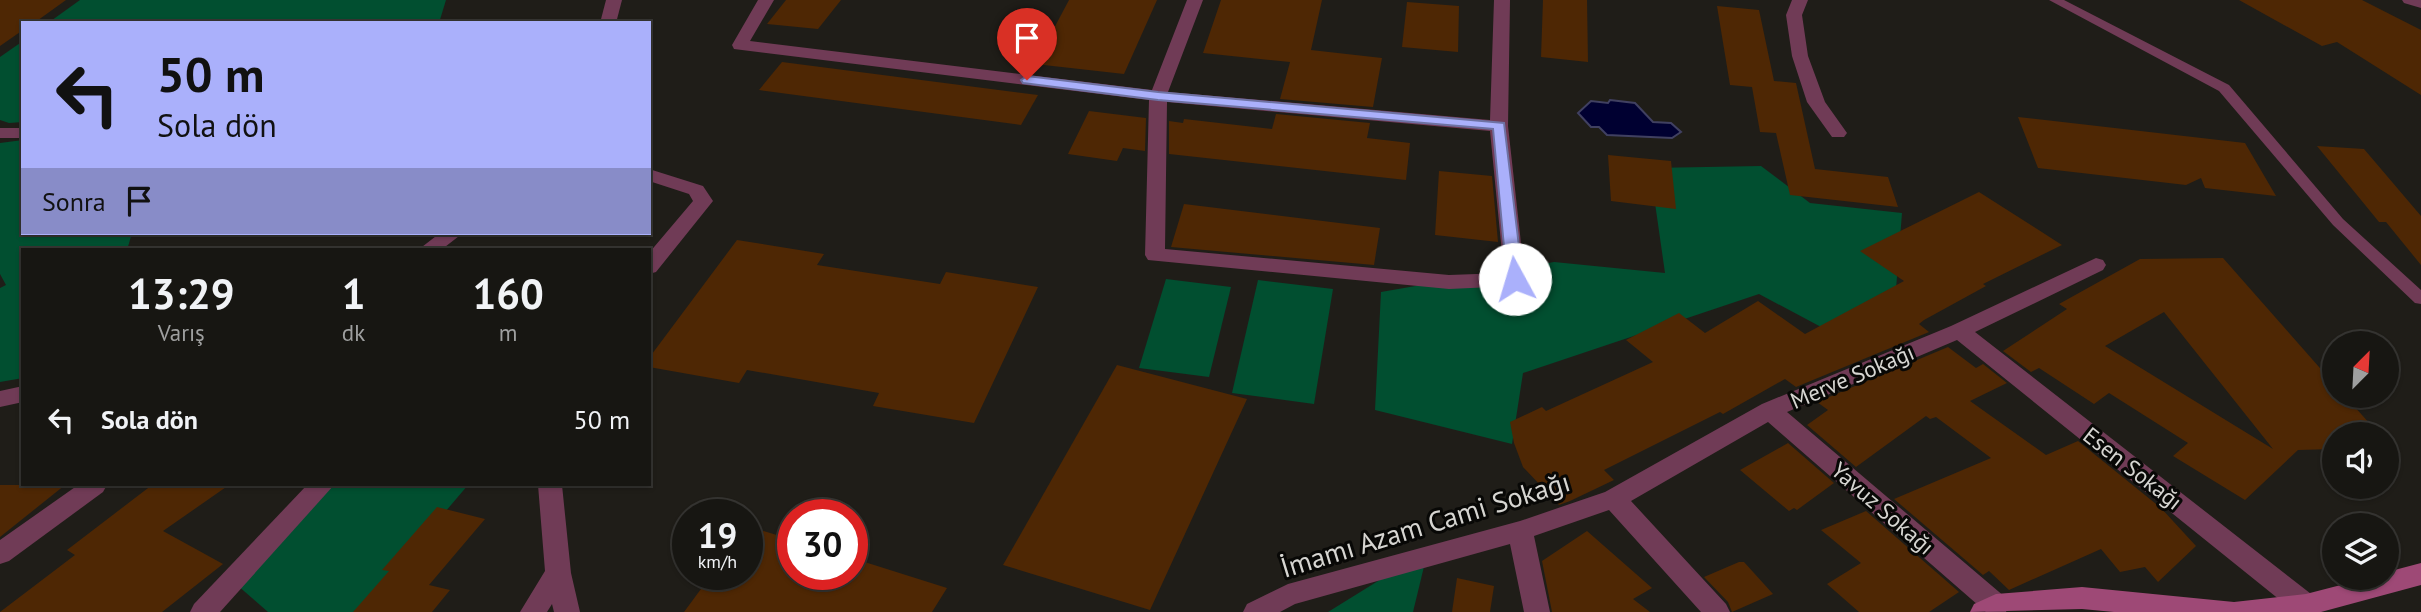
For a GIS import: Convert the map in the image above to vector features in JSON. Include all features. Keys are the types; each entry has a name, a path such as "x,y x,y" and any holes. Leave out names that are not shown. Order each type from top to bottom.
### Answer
{"main road":[{"path":"1989,609 2082,598 2234,612 2305,608 2421,574"}],"street":[{"path":"609,21 614,0"},
{"path":"766,0 740,45 1158,96 1499,126"},
{"path":"1195,0 1158,96 1155,255 1449,282 1515,279 1499,126 1502,0"},
{"path":"1800,0 1794,15 1800,57 1816,102 1838,133"},
{"path":"2410,0 2421,4"},
{"path":"0,132 21,132"},
{"path":"651,175 696,190 703,201 651,265"},
{"path":"431,248 450,235"},
{"name":"Merve Sokağı","path":"1614,499 1770,410 1959,331 2096,265"},
{"name":"Esen Sokağı","path":"1959,331 2305,608"},
{"path":"0,398 21,394"},
{"name":"Yavuz Sokağı","path":"1770,410 1989,609"},
{"path":"0,554 94,486"},
{"path":"203,612 321,486"},
{"path":"550,486 558,573 567,612"},
{"path":"1614,499 1717,612"},
{"name":"İmamı Azam Cami Sokağı","path":"1256,612 1288,595 1520,531 1614,499"},
{"path":"1520,531 1537,612"},
{"path":"533,612 558,573"}],"lane":[{"path":"2055,0 2224,88 2338,222 2421,299"}],"green space":[{"path":"80,0 446,0 440,21 51,21"},
{"path":"21,42 21,122 0,120 0,57"},
{"path":"21,140 21,235 131,235 128,248 21,248 21,378 0,382 0,288 6,285 0,274 0,143"},
{"path":"1761,166 1810,203 1902,213 1895,302 1823,328 1759,294 1523,373 1512,444 1375,410 1381,292 1554,262 1665,273 1650,168"},
{"path":"1166,279 1231,287 1209,377 1139,368"},
{"path":"1258,280 1333,289 1314,404 1232,393"},
{"path":"314,486 467,486 360,612 268,612 229,578"},
{"path":"1428,550 1413,612 1328,612"}],"shaded area":[{"path":"1610,100 1635,103 1653,122 1671,123 1681,132 1672,138 1607,135 1599,127 1591,127 1578,113 1591,101 1608,103"}],"building":[{"path":"0,0 66,0 37,21 21,21 21,31 0,46"},
{"path":"786,0 841,0 818,29 767,24"},
{"path":"1069,0 1157,0 1124,74 1035,64"},
{"path":"1221,0 1322,0 1311,50 1382,58 1373,107 1280,99 1290,62 1203,53"},
{"path":"1543,0 1587,0 1588,62 1541,57"},
{"path":"2239,0 2362,0 2421,30 2421,95 2337,42 2322,46"},
{"path":"1407,2 1459,6 1458,52 1402,47"},
{"path":"1717,6 1759,10 1774,81 1796,83 1815,169 1888,177 1898,207 1790,195 1776,133 1760,132 1752,87 1730,85"},
{"path":"782,62 1038,95 1021,125 759,90"},
{"path":"1089,111 1146,118 1145,151 1123,148 1117,161 1068,154"},
{"path":"1276,114 1370,123 1367,138 1410,143 1406,180 1169,154 1169,121 1183,123 1184,119 1272,129"},
{"path":"2018,117 2245,143 2276,196 2205,188 2201,178 2186,185 2038,168"},
{"path":"2317,146 2364,149 2421,216 2421,265 2386,222 2379,222"},
{"path":"1608,155 1671,161 1676,209 1611,201"},
{"path":"1439,171 1492,176 1498,242 1435,235"},
{"path":"1979,192 2062,245 1983,284 1986,286 1919,324 1929,332 1796,387 1785,379 1723,414 1720,412 1604,470 1614,480 1570,501 1559,505 1523,467 1510,422 1542,407 1546,411 1653,362 1626,340 1679,313 1705,333 1758,301 1805,334 1904,281 1860,251"},
{"path":"1184,204 1380,228 1374,265 1171,247"},
{"path":"737,240 824,254 817,265 940,284 946,272 1038,287 974,423 873,406 879,393 747,370 739,383 651,367 651,355"},
{"path":"2223,258 2322,370 2322,408 2356,408 2368,422 2322,422 2322,449 2298,450 2245,500 2173,456 2188,443 2109,393 2094,404 2039,368 2031,372 2003,351 2067,309 2059,304 2140,259","holes":["2164,312 2273,449 2105,346"]},
{"path":"1948,347 1976,368 1983,364 2007,383 1970,401 2046,455 2078,441 2161,508 2196,546 2158,582 2145,567 2120,572 2101,549 2009,590 1989,571 1983,575 1894,499 1991,458 1936,417 1930,419 1926,416 1856,467 1807,425 1828,410 1817,402"},
{"path":"1117,365 1247,399 1150,610 1003,565"},
{"path":"1788,443 1834,483 1797,510 1794,508 1789,511 1740,470"},
{"path":"0,485 64,486 0,537"},
{"path":"151,486 228,486 163,531 223,564 162,612 0,612 75,555 67,550"},
{"path":"437,507 485,519 429,585 450,590 432,612 353,612 389,571 382,570"},
{"path":"1866,511 1959,592 1929,612 1859,612 1827,584 1861,563 1821,530"},
{"path":"763,531 777,535 777,590 868,590 868,563 947,588 932,612 684,612 700,590 763,590"},
{"path":"1587,531 1652,588 1633,599 1650,612 1552,612 1542,561"},
{"path":"1744,562 1773,594 1732,612 1728,602 1704,577"},
{"path":"1457,578 1494,586 1490,612 1452,612"}],"route":[{"path":"1027,80 1158,96 1499,126 1515,279"}]}
